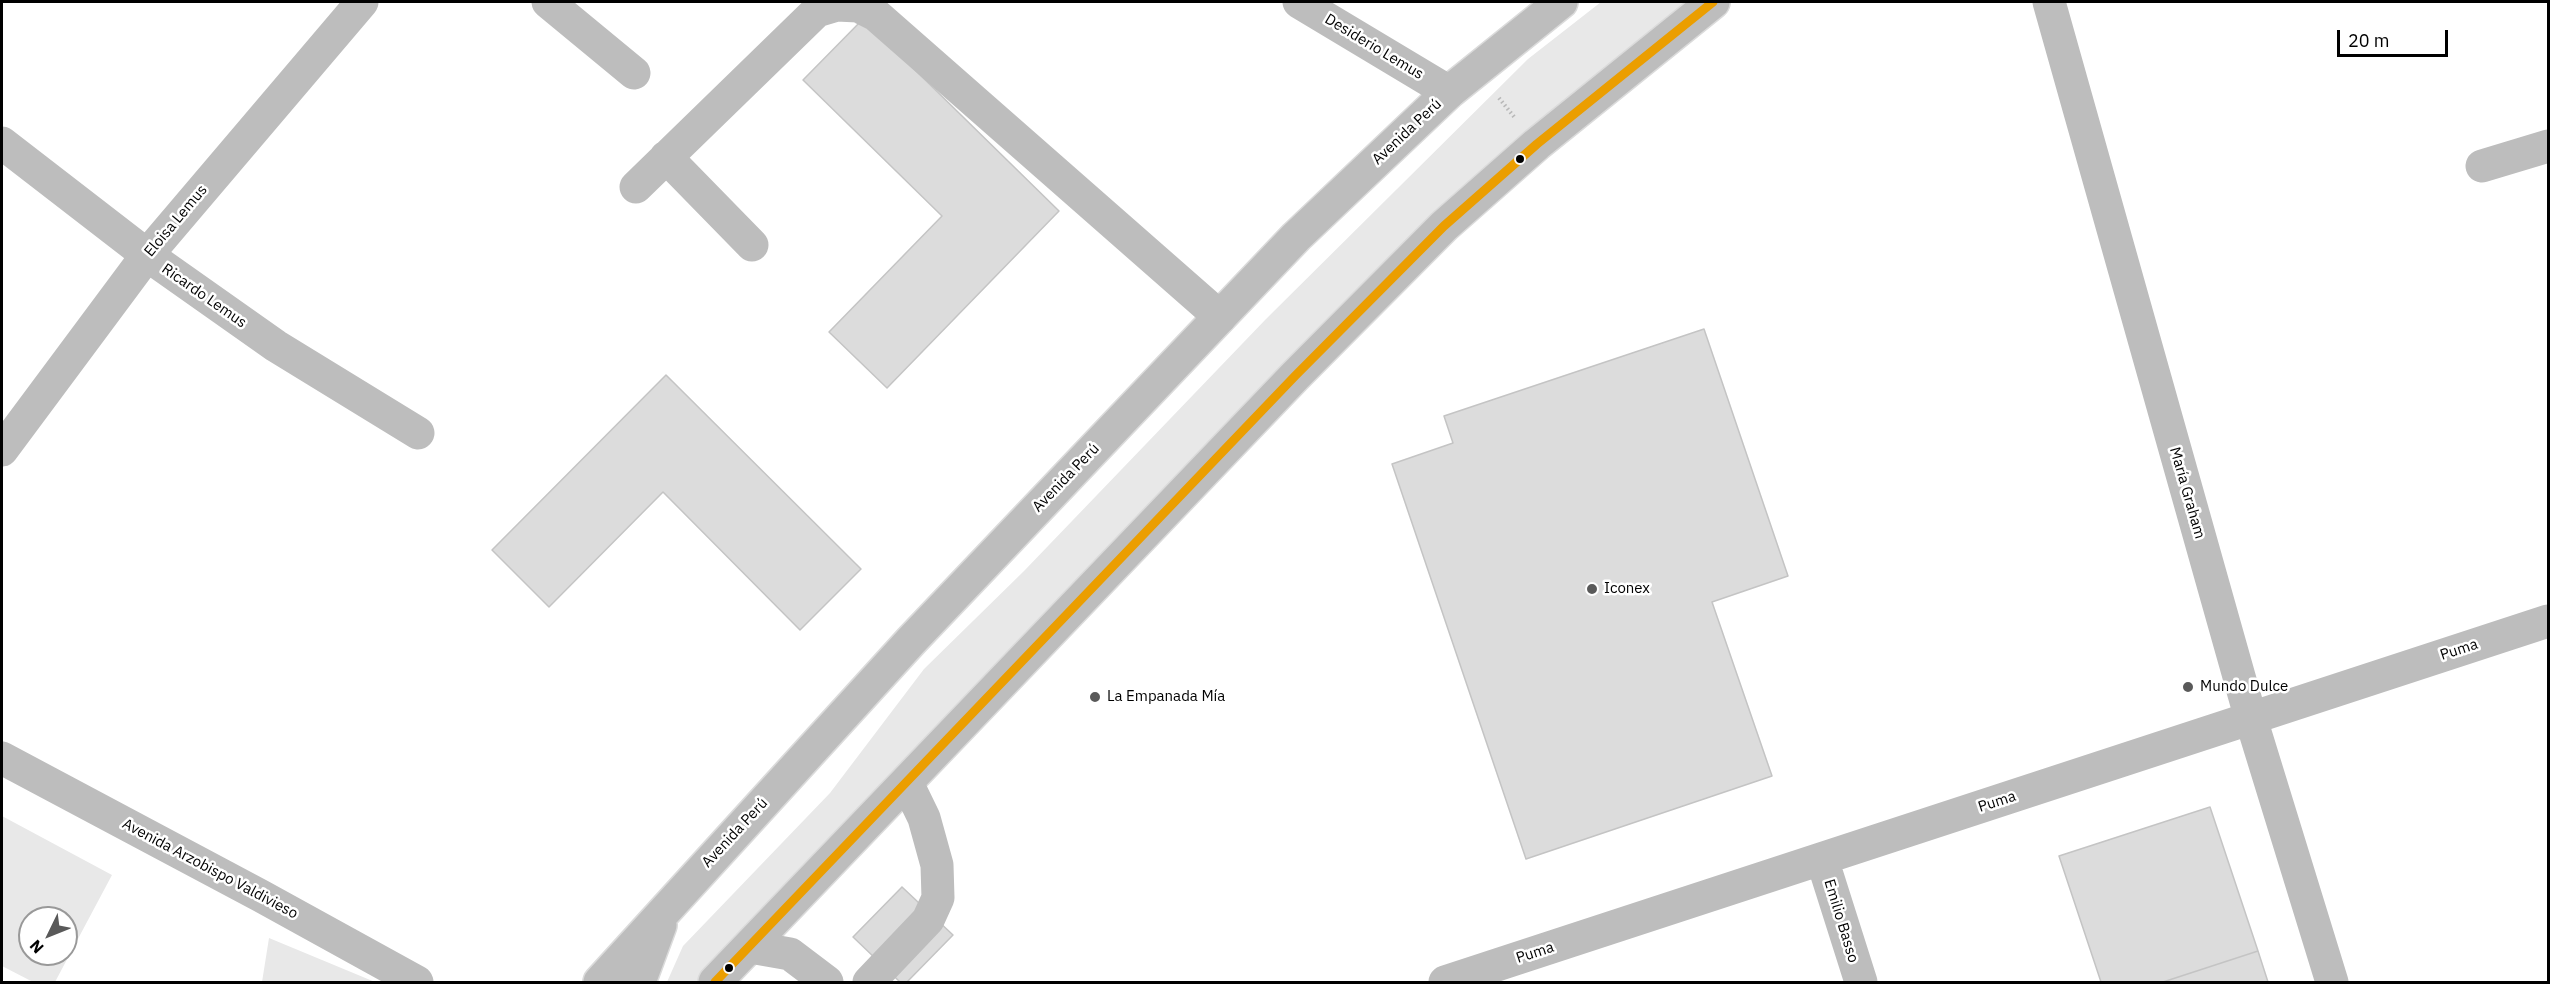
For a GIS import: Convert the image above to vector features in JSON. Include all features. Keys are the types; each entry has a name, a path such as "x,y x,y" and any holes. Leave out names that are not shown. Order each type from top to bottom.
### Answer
{"street":[{"name":"Eloisa Lemus","path":"2,450 147,255 362,2"},
{"path":"548,2 634,73"},
{"name":"Desiderio Lemus","path":"1299,2 1449,92"},
{"name":"Avenida Perú","path":"600,982 911,641 1296,237 1449,92 1561,2"},
{"path":"715,982 1395,274 1444,226 1537,144 1713,2"},
{"name":"María Graham","path":"2049,2 2251,718 2332,982"},
{"path":"636,187 817,11 837,5 858,6 876,15 1220,317"},
{"name":"Ricardo Lemus","path":"2,143 147,255 276,346 418,433"},
{"path":"2482,166 2548,146"},
{"path":"666,157 752,245"},
{"name":"Puma","path":"1445,982 2548,621"},
{"name":"Avenida Arzobispo Valdivieso","path":"2,758 417,982"},
{"path":"869,982 928,920 938,898 937,865 924,818 907,783"},
{"name":"Emilio Basso","path":"1822,859 1861,982"},
{"path":"639,982 667,906"},
{"path":"750,947 790,954 827,982"}],"path":[{"path":"1476,70 1537,144"}],"shaded area":[{"path":"1601,2 1696,2 1570,105 703,982 667,982 683,946 830,793 924,669 1024,571 1266,319 1528,59"},
{"path":"2,816 112,875 78,939 78,906 18,906 18,966 64,966 55,982 33,982 2,966"},
{"path":"269,938 375,982 262,982"}],"building":[{"path":"863,19 1059,211 887,388 829,332 942,216 803,80"},
{"name":"Iconex","path":"1704,329 1788,576 1712,602 1772,776 1526,859 1392,464 1453,443 1444,416"},
{"path":"666,375 861,569 800,630 663,492 549,607 492,550"},
{"path":"2210,807 2258,951 2163,982 2101,982 2059,856"},
{"path":"902,887 953,935 907,982 900,982 853,937"},
{"path":"2258,951 2268,982 2163,982"}],"transit line":[{"path":"715,982 1295,376 1444,226 1537,144 1713,2"}],"place":[{"name":"Iconex","path":"1592,589"},
{"name":"Mundo Dulce","path":"2188,687"},
{"name":"La Empanada Mía","path":"1095,697"}]}
